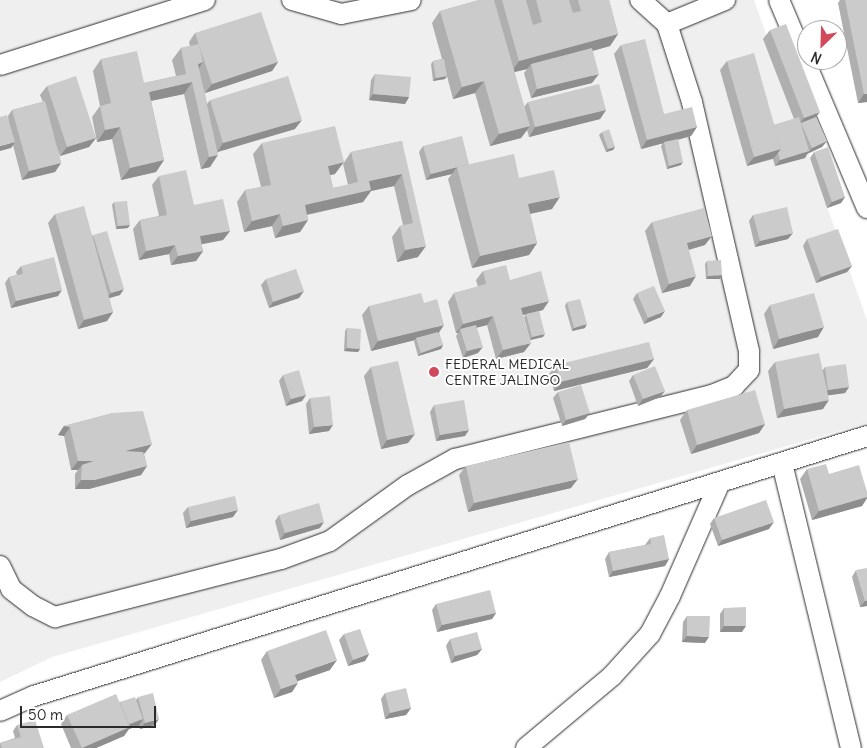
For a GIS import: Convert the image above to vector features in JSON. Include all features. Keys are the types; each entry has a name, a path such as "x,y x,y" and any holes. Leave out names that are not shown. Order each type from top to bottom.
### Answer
{"street":[{"path":"0,65 206,0"},
{"path":"292,0 341,14 411,0"},
{"path":"0,566 11,589 33,606 55,617 280,559 330,541 408,485 455,459 712,395 734,386 749,370 748,351 692,102 667,24 640,0"},
{"path":"667,24 725,0"},
{"path":"779,0 867,208"},
{"path":"0,711 34,696 867,436"},
{"path":"782,463 851,748"},
{"path":"526,748 612,676 650,634 670,596 720,482"}],"shaded area":[{"name":"FEDERAL MEDICAL CENTRE JALINGO","path":"0,0 754,0 867,320 867,423 52,657 0,682"}],"building":[{"path":"479,0 494,0 530,126 499,134 484,81 462,87 440,11"},
{"path":"502,0 526,0 533,25 542,22 536,0 569,0 573,13 581,11 578,0 609,0 618,34 519,61"},
{"path":"845,0 867,0 867,94 864,94"},
{"path":"261,12 278,62 212,84 195,33"},
{"path":"786,24 797,52 797,70 804,70 820,112 804,118 770,30"},
{"path":"645,39 664,114 692,107 697,127 647,140 621,45"},
{"path":"199,44 203,62 198,64 218,155 209,157 192,82 149,92 164,160 130,168 120,127 105,130 100,106 111,103 101,59 137,51 144,83 186,74 181,48"},
{"path":"592,48 599,74 537,89 531,64"},
{"path":"754,53 781,149 754,157 727,61"},
{"path":"444,59 447,76 436,78 433,61"},
{"path":"375,74 411,77 409,97 373,94"},
{"path":"76,76 96,138 67,147 47,86"},
{"path":"288,76 302,120 223,143 210,100"},
{"path":"599,84 606,110 535,127 528,102"},
{"path":"45,101 61,163 29,171 12,110"},
{"path":"7,115 15,142 0,146 0,117"},
{"path":"799,117 809,151 780,160 778,153 781,149 774,125"},
{"path":"816,117 827,141 812,148 801,123"},
{"path":"335,126 344,162 328,166 333,188 358,182 351,152 402,141 426,246 405,250 400,226 413,223 402,174 369,181 371,190 305,205 308,220 283,226 280,214 252,221 245,190 271,185 262,143"},
{"path":"609,129 615,147 608,149 602,132"},
{"path":"462,136 469,164 431,174 423,146"},
{"path":"678,139 683,162 669,166 664,142"},
{"path":"828,147 845,197 832,202 814,152"},
{"path":"514,154 519,178 554,170 560,197 528,204 537,243 480,256 457,167"},
{"path":"186,170 194,205 223,199 230,231 200,236 203,251 178,256 175,245 146,251 140,220 167,215 159,176"},
{"path":"127,201 130,225 118,226 114,202"},
{"path":"84,206 113,312 84,320 55,214"},
{"path":"787,207 793,233 760,241 753,215"},
{"path":"704,208 712,236 687,243 696,276 669,284 652,222"},
{"path":"838,229 852,266 821,277 807,239"},
{"path":"107,231 124,289 111,293 93,235"},
{"path":"54,257 62,290 16,301 9,277 23,274 21,266"},
{"path":"721,260 722,275 708,276 707,261"},
{"path":"506,265 510,280 541,271 549,301 521,308 531,343 503,350 493,316 463,324 454,293 486,284 483,271"},
{"path":"296,269 304,291 273,302 266,279"},
{"path":"654,286 665,311 648,318 637,293"},
{"path":"421,293 424,303 437,299 444,325 378,341 369,306"},
{"path":"814,293 824,327 779,339 770,305"},
{"path":"580,299 587,324 574,328 567,302"},
{"path":"539,311 545,334 532,337 526,314"},
{"path":"476,325 483,347 467,351 460,329"},
{"path":"347,328 361,329 360,349 347,348"},
{"path":"438,332 443,345 421,353 416,338"},
{"path":"649,342 654,359 560,382 556,365"},
{"path":"819,353 829,400 784,409 775,362"},
{"path":"398,361 415,434 387,440 371,367"},
{"path":"846,364 849,387 828,390 825,367"},
{"path":"655,366 665,391 643,399 633,375"},
{"path":"299,370 306,395 291,399 283,375"},
{"path":"581,385 590,413 566,420 558,392"},
{"path":"755,390 765,424 697,445 687,410"},
{"path":"330,396 333,425 314,427 310,398"},
{"path":"464,400 469,430 440,435 434,405"},
{"path":"143,411 152,444 125,451 143,452 147,466 95,480 81,480 82,465 94,461 78,461 70,427 64,426 113,413"},
{"path":"569,442 578,479 474,503 466,466"},
{"path":"826,464 829,474 859,465 867,497 819,511 807,469"},
{"path":"235,496 238,510 191,521 188,507"},
{"path":"766,500 774,522 722,540 714,518"},
{"path":"319,503 324,522 285,533 279,515"},
{"path":"664,535 669,559 613,571 609,552 651,544 650,538"},
{"path":"867,568 867,600 865,601 856,570"},
{"path":"490,590 496,613 442,625 436,604"},
{"path":"746,607 746,626 724,626 724,608"},
{"path":"687,616 710,616 709,637 687,636"},
{"path":"360,629 369,654 353,660 344,634"},
{"path":"326,630 337,660 295,675 298,683 281,689 267,651"},
{"path":"477,632 482,649 455,656 450,639"},
{"path":"406,688 411,708 390,713 385,693"},
{"path":"153,693 159,719 145,723 138,697"},
{"path":"116,694 130,727 82,748 67,715"},
{"path":"135,697 143,719 129,724 120,702"},
{"path":"35,720 44,748 2,748 0,743 21,737 17,725"}],"place":[{"name":"FEDERAL MEDICAL CENTRE JALINGO","path":"434,372"}]}
